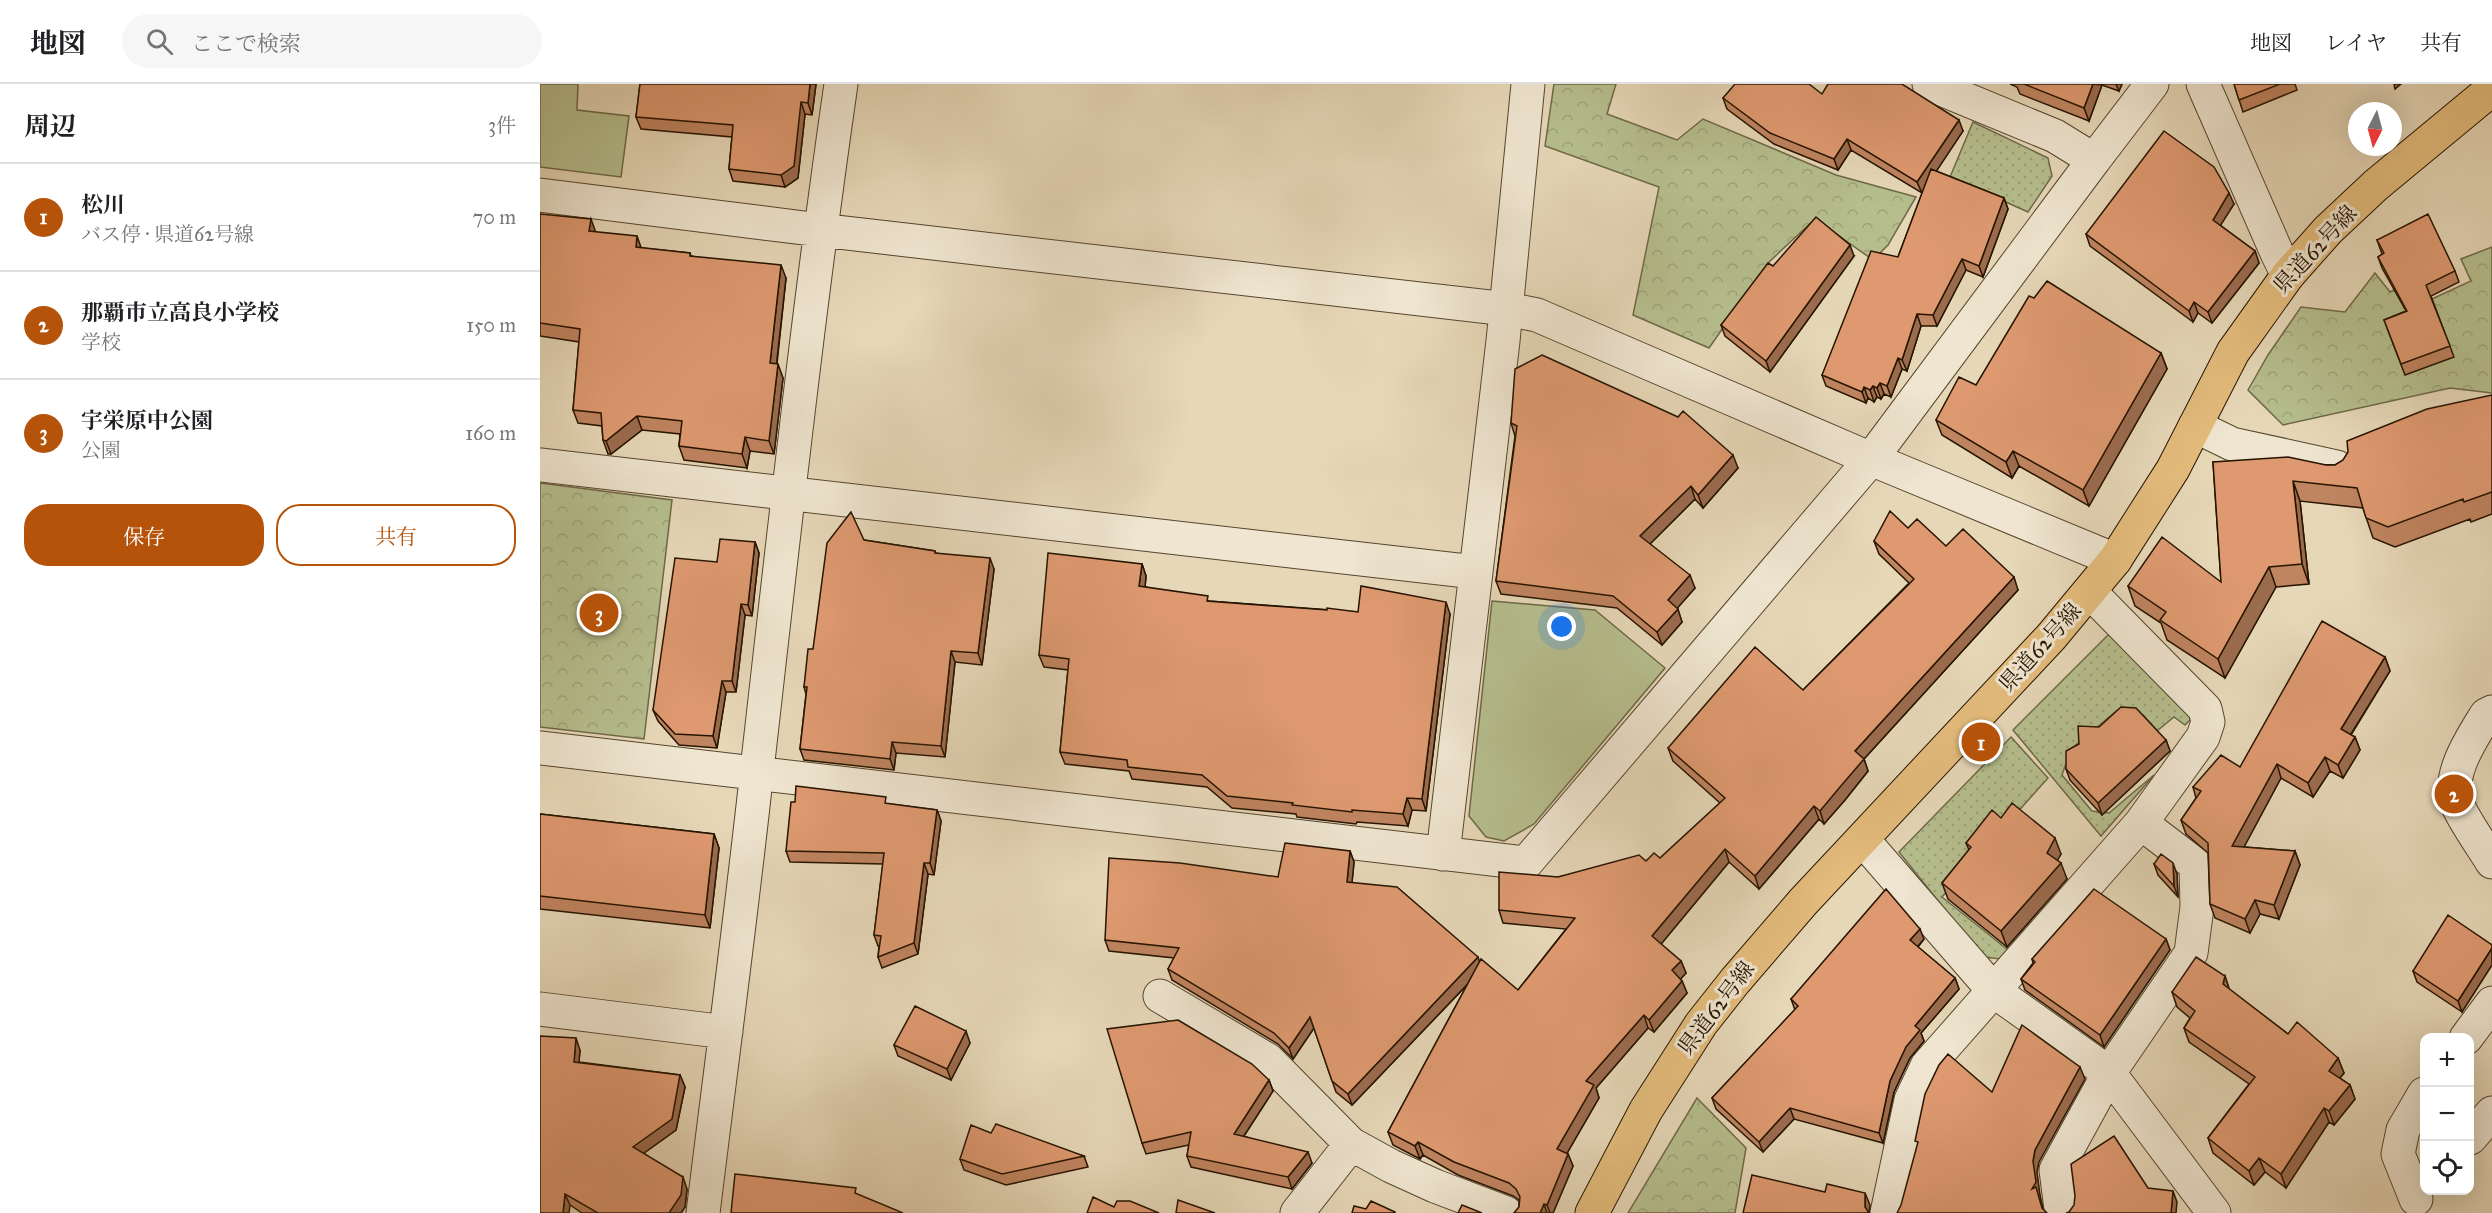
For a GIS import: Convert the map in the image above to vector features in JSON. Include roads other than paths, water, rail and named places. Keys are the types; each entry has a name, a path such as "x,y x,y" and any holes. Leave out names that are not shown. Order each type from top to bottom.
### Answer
{"main road":[{"name":"県道62号線","path":"1592,1213 1646,1110 1701,1024 1766,943 2051,637 2115,560 2157,496 2233,352 2288,274 2328,230 2376,185 2492,89"}],"street":[{"path":"704,1213 757,772 787,494 841,84"},
{"path":"1443,854 1506,309 1528,84"},
{"path":"1929,84 2055,136 2094,160"},
{"path":"540,748 1526,864 1871,459 2152,84"},
{"path":"2203,84 2277,254 2288,274"},
{"path":"540,195 820,230 1506,309 1537,315 1871,459 2115,560"},
{"path":"2195,426 2232,444 2337,467"},
{"path":"540,465 1475,572"},
{"path":"1887,1213 1911,1100 1927,1066 2141,823 2203,737 2208,722 2205,709 2090,592"},
{"path":"2492,712 2486,715 2463,752 2456,785 2457,804 2492,862"},
{"path":"2061,1209 2056,1170 2109,1073 2191,953 2197,907 2196,865 2141,823"},
{"path":"1863,840 1994,991 2109,1073 2214,1213"},
{"path":"1160,996 1268,1060 1351,1144 1454,1204 1506,1213"},
{"path":"2470,1033 2492,1003"},
{"path":"540,1009 726,1032"},
{"path":"2414,1200 2398,1154 2403,1130 2420,1102"},
{"path":"2474,1133 2492,1113"},
{"path":"1297,1213 1351,1144"}],"place":[{"name":"宇栄原中公園","path":"599,613"},
{"name":"松川","path":"1981,742"},
{"name":"那覇市立高良小学校","path":"2454,794"}]}
